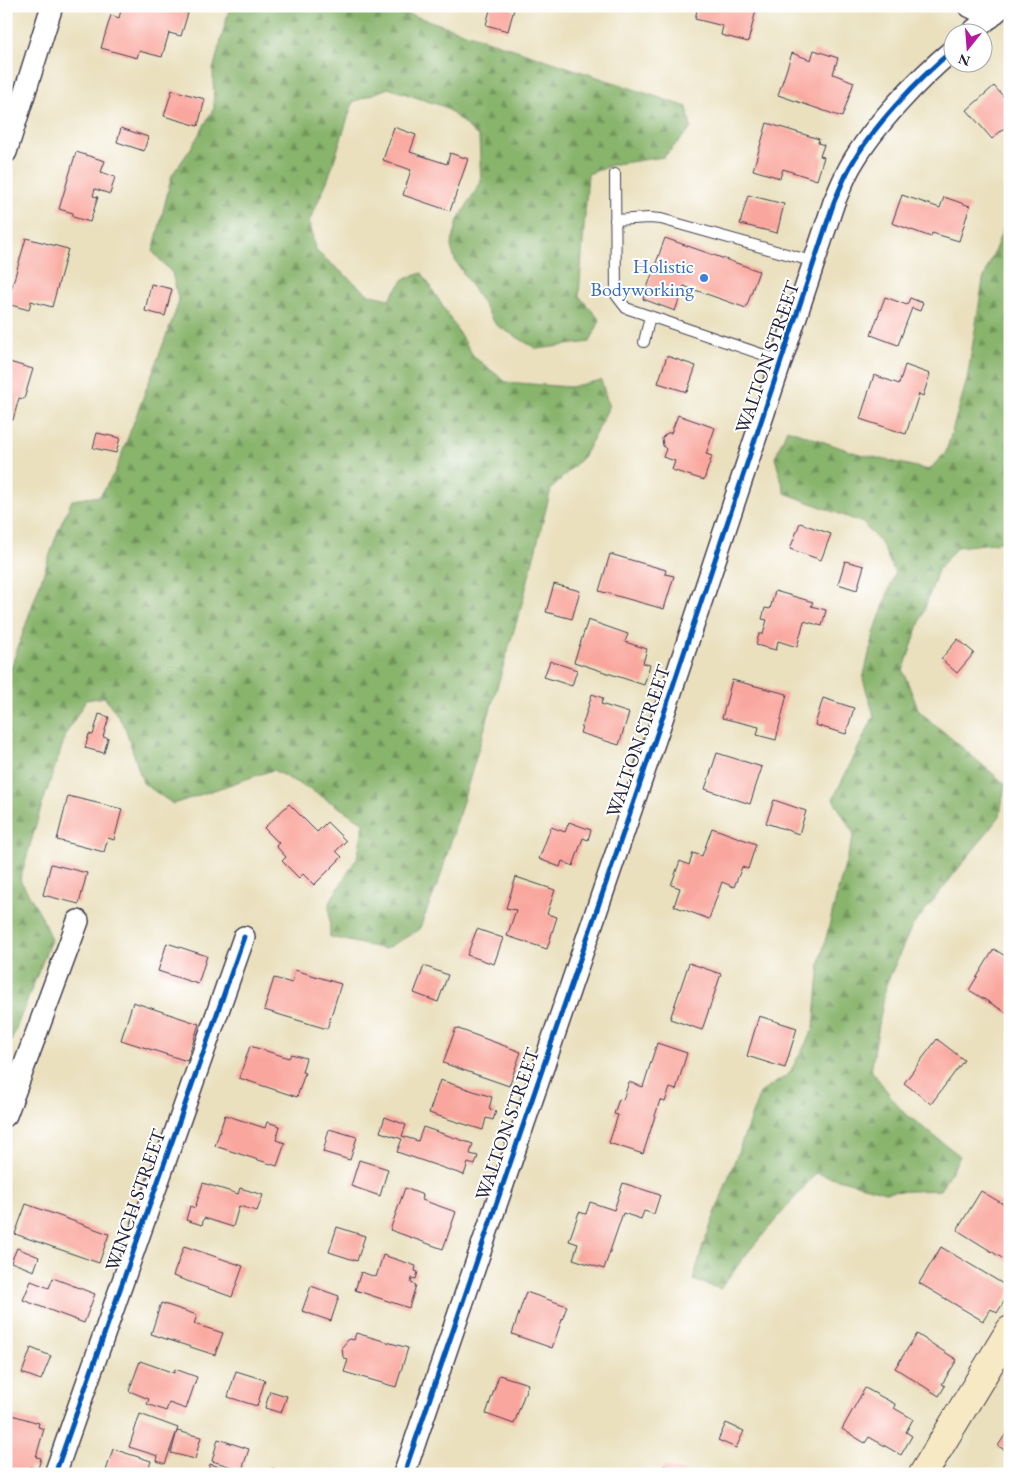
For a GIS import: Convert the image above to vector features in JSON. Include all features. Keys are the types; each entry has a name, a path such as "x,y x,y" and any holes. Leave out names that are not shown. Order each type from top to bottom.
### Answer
{"main road":[{"path":"923,1474 1010,1330"}],"street":[{"path":"6,152 52,6"},
{"path":"969,6 997,11"},
{"path":"984,22 997,11"},
{"name":"WALTON STREET","path":"404,1474 656,737 834,202 850,168 883,122 909,91 944,58"},
{"path":"6,1116 78,921"},
{"name":"WINCH STREET","path":"55,1474 244,937"}],"lane":[{"path":"615,174 616,295 626,308 782,361"},
{"path":"615,220 662,219 815,262"},
{"path":"644,342 650,316"}],"green space":[{"path":"230,6 385,6 687,107 691,128 664,157 615,164 588,174 579,296 600,320 590,342 537,349 496,325 455,260 451,247 458,220 481,182 479,137 445,107 388,88 353,102 328,179 309,222 316,251 368,294 389,299 404,279 422,273 474,357 506,382 570,387 601,380 609,407 584,456 551,489 523,600 440,878 419,930 385,949 330,937 329,903 357,858 364,823 318,794 273,770 173,804 143,783 125,727 105,697 86,700 67,732 40,811 20,880 40,913 51,940 6,1054 6,682 58,531 72,500 100,496 115,472 179,302 172,273 153,252 172,175 191,148 214,108 213,70"},
{"path":"1010,222 1010,541 957,547 938,570 903,671 919,711 1005,784 1000,816 911,928 886,985 871,1070 902,1111 960,1156 940,1190 885,1192 816,1173 749,1251 720,1289 693,1280 703,1246 760,1093 789,1074 814,1028 820,962 854,834 833,799 874,716 863,679 874,633 895,573 882,545 863,523 785,493 775,458 787,429 856,453 929,470 946,452 967,380 983,280 1005,224"}],"building":[{"path":"122,6 166,6 188,13 181,36 169,33 162,57 139,51 137,58 101,48 111,15 119,18"},
{"path":"491,6 506,6 514,9 508,31 486,25"},
{"path":"698,6 757,6 748,42 721,35 723,26 695,19"},
{"path":"814,50 838,58 833,74 854,82 842,117 778,95 792,53 811,60"},
{"path":"994,86 1010,104 1010,123 992,139 967,110"},
{"path":"172,90 205,99 198,126 164,116"},
{"path":"767,123 819,139 818,143 824,145 820,156 824,157 817,180 783,169 780,178 753,170"},
{"path":"394,127 416,135 410,152 447,164 450,153 468,159 450,211 403,195 411,170 383,160"},
{"path":"121,128 148,137 144,151 117,142"},
{"path":"76,152 105,161 101,172 115,177 110,194 95,189 93,196 98,197 90,222 73,217 73,213 59,209"},
{"path":"748,195 784,204 777,233 740,224"},
{"path":"902,195 940,208 944,197 970,206 959,241 932,233 931,237 892,223"},
{"path":"26,238 68,249 52,307 31,301 29,310 7,304"},
{"name":"Holistic Bodyworking","path":"665,238 759,271 746,308 684,286 675,311 643,299"},
{"path":"151,284 172,289 165,316 145,311"},
{"path":"885,297 907,305 910,298 923,303 920,311 912,308 898,345 871,335"},
{"path":"667,356 696,366 687,392 658,383"},
{"path":"6,361 33,369 24,399 19,398 13,420 6,418"},
{"path":"905,365 930,374 923,396 919,394 906,434 860,419 874,375 899,384"},
{"path":"678,415 715,428 706,454 712,456 704,480 672,470 675,461 663,457 666,449 663,446 662,438 667,433 671,433"},
{"path":"97,433 120,438 116,453 93,448"},
{"path":"800,523 831,534 821,560 790,549"},
{"path":"610,554 666,570 665,574 674,576 664,609 599,591"},
{"path":"845,561 864,566 857,590 838,584"},
{"path":"554,584 580,591 572,619 546,612"},
{"path":"775,591 813,602 811,606 826,610 822,626 804,621 797,647 778,641 776,650 756,645 759,634 763,634 767,620 762,619 765,608 770,609"},
{"path":"588,620 628,634 625,642 647,649 643,663 650,665 644,685 574,662"},
{"path":"958,639 974,653 957,673 941,659"},
{"path":"550,661 577,670 572,686 544,677"},
{"path":"732,680 787,694 776,740 757,735 759,727 722,718"},
{"path":"592,694 603,698 601,704 629,713 619,745 580,733"},
{"path":"823,698 854,708 846,734 815,725"},
{"path":"99,714 109,717 103,737 108,738 104,753 85,748 89,734 93,735"},
{"path":"717,753 762,767 750,804 705,789"},
{"path":"68,796 122,809 114,840 108,838 104,852 57,840"},
{"path":"774,800 806,811 799,834 766,823"},
{"path":"289,804 317,832 327,822 346,841 336,851 342,857 314,885 303,874 299,878 282,861 286,857 276,846 279,843 264,828"},
{"path":"569,822 591,830 588,840 583,838 573,866 562,861 560,867 539,859 551,827 565,832"},
{"path":"712,828 756,844 748,869 742,867 734,887 722,882 709,919 674,906 680,888 671,885 680,861 689,865 693,853 702,856"},
{"path":"51,864 87,873 79,904 43,895"},
{"path":"516,877 555,890 547,914 557,917 547,949 507,936 516,910 506,908"},
{"path":"477,929 503,938 494,964 467,955"},
{"path":"167,943 207,956 198,984 158,971"},
{"path":"994,949 1010,959 1010,1015 969,990"},
{"path":"689,963 721,974 702,1030 670,1019"},
{"path":"424,966 448,975 438,1002 414,993"},
{"path":"295,970 341,984 327,1029 264,1010 274,978 292,983"},
{"path":"133,1002 199,1024 187,1061 121,1040"},
{"path":"759,1016 797,1028 785,1068 747,1056"},
{"path":"456,1028 521,1052 509,1086 443,1063"},
{"path":"937,1039 964,1060 931,1104 904,1083"},
{"path":"657,1043 687,1053 676,1090 670,1088 665,1102 660,1100 643,1154 609,1143 618,1115 614,1114 619,1099 623,1100 629,1082 643,1087"},
{"path":"250,1046 289,1058 291,1054 306,1058 302,1072 305,1073 297,1097 239,1078"},
{"path":"440,1080 492,1097 489,1109 496,1111 493,1120 486,1118 483,1130 429,1113"},
{"path":"225,1115 265,1128 267,1122 280,1126 276,1140 285,1143 277,1166 215,1146"},
{"path":"385,1117 406,1125 402,1136 418,1141 423,1127 473,1144 470,1154 478,1156 475,1165 468,1163 464,1175 397,1152 402,1139 380,1132"},
{"path":"329,1129 357,1137 350,1160 323,1152"},
{"path":"359,1160 388,1169 380,1196 351,1186"},
{"path":"203,1183 238,1194 240,1188 263,1195 257,1211 239,1206 233,1227 204,1218 202,1225 186,1220 190,1206 195,1208"},
{"path":"623,1183 660,1195 654,1214 644,1211 641,1219 623,1213 604,1269 573,1259 578,1244 569,1241 579,1212 586,1214 590,1202 614,1210"},
{"path":"405,1188 423,1195 422,1200 456,1212 443,1249 390,1230"},
{"path":"981,1191 1010,1208 1010,1263 957,1230"},
{"path":"26,1204 109,1234 99,1263 15,1234"},
{"path":"337,1227 365,1236 357,1261 329,1252"},
{"path":"184,1246 243,1266 232,1297 173,1276"},
{"path":"941,1247 1010,1288 1010,1292 997,1313 991,1309 983,1321 919,1283"},
{"path":"17,1248 39,1257 34,1271 11,1262"},
{"path":"383,1255 416,1266 415,1271 418,1272 416,1279 412,1278 411,1283 416,1285 409,1308 355,1290 361,1272 376,1277"},
{"path":"53,1278 95,1294 84,1323 23,1300 31,1281 49,1288"},
{"path":"311,1286 339,1296 331,1321 302,1311"},
{"path":"526,1292 567,1306 552,1348 512,1334"},
{"path":"161,1303 197,1315 194,1324 223,1333 215,1355 151,1334"},
{"path":"356,1333 408,1348 396,1387 344,1372 348,1360 343,1357 342,1347 348,1340 354,1340"},
{"path":"917,1334 957,1360 942,1384 945,1386 939,1396 895,1368"},
{"path":"31,1348 51,1356 41,1380 22,1373"},
{"path":"140,1361 174,1373 175,1369 197,1377 186,1409 169,1403 166,1411 147,1404 149,1399 129,1391"},
{"path":"236,1371 265,1380 257,1406 228,1397"},
{"path":"499,1375 528,1384 514,1424 486,1414"},
{"path":"865,1388 895,1404 894,1408 913,1419 906,1432 912,1436 901,1455 869,1437 865,1443 842,1429"},
{"path":"270,1391 287,1396 281,1413 265,1408"},
{"path":"140,1414 178,1428 165,1464 157,1461 158,1456 129,1447"},
{"path":"12,1415 39,1423 38,1427 44,1429 36,1457 41,1458 38,1469 30,1467 28,1474 6,1474 6,1436"},
{"path":"726,1423 744,1431 736,1448 718,1440"},
{"path":"1010,1427 1010,1453 998,1446"},
{"path":"177,1431 201,1437 195,1459 171,1453"},
{"path":"218,1439 249,1449 242,1470 212,1461"},
{"path":"113,1449 151,1461 147,1474 105,1474"},
{"path":"210,1464 240,1473 240,1474 207,1474"},
{"path":"664,1466 686,1473 686,1474 661,1474"},
{"path":"272,1468 287,1474 269,1474"}],"cycle path":[{"path":"404,1474 659,728 834,202 850,167 871,135 911,89 944,58"},
{"path":"55,1474 244,937"}],"place":[{"name":"Holistic Bodyworking","path":"704,278"}]}
